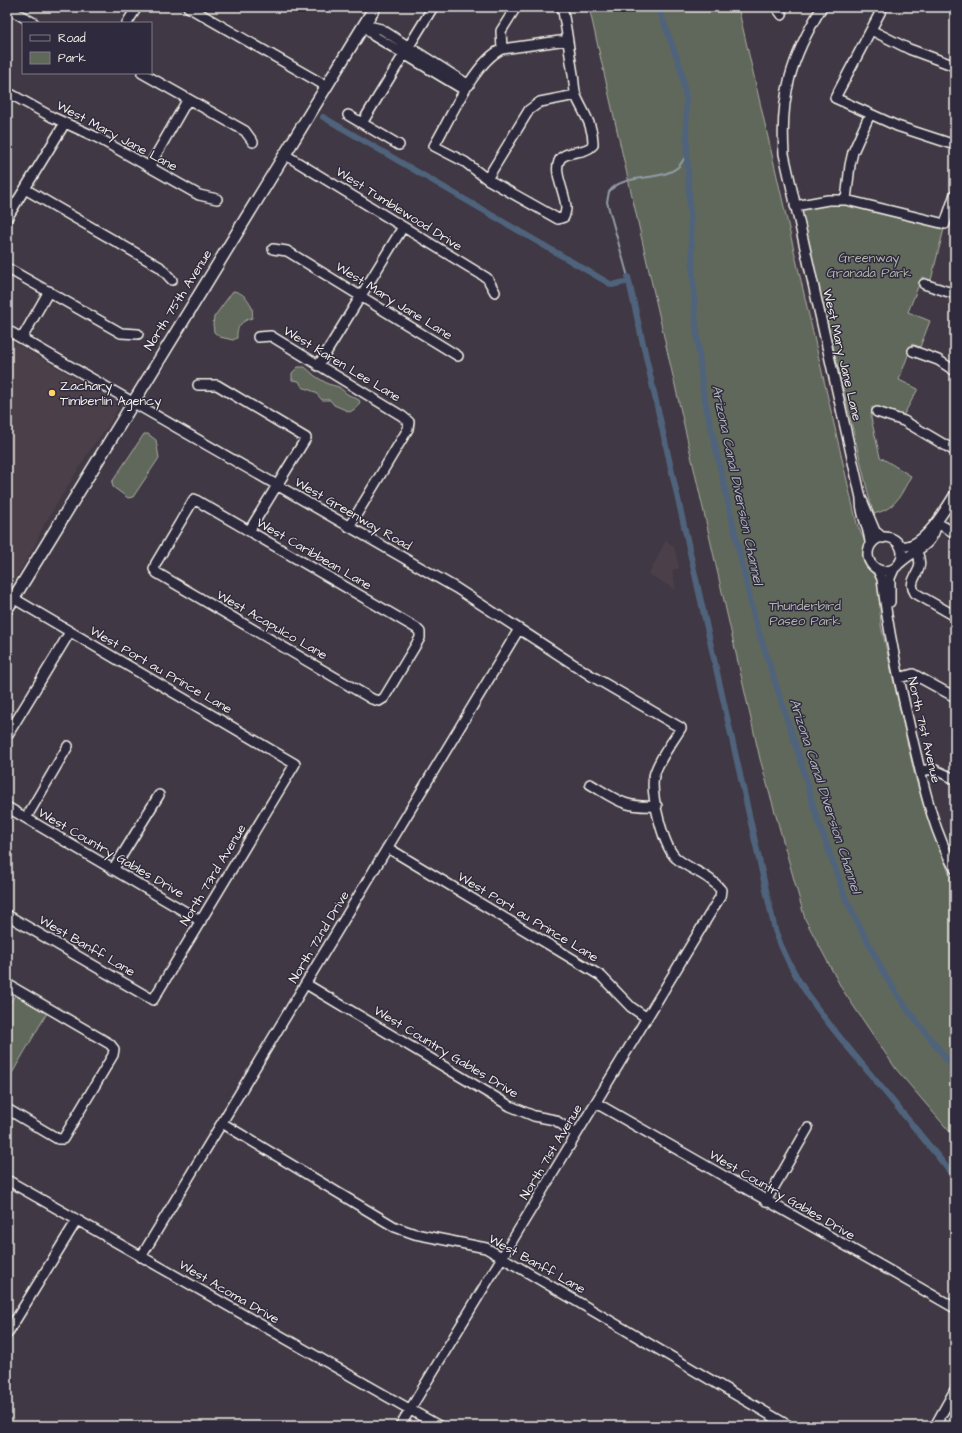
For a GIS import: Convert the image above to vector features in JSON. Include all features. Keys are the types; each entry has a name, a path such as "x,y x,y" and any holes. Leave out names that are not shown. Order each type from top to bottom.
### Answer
{"main road":[{"name":"North 75th Avenue","path":"7,609 375,7"}],"street":[{"path":"128,22 137,7"},
{"path":"188,7 326,86"},
{"path":"362,123 433,7"},
{"path":"502,49 501,31 516,7"},
{"path":"562,7 576,95 587,116 593,145 589,149 564,156 558,161 558,170 566,207 564,217 558,219 487,179 465,162 434,146 487,59 502,49 567,40"},
{"name":"West Mary Jane Lane","path":"822,7 800,48 789,77 782,127 784,154 861,498 876,531 882,538"},
{"path":"883,7 835,98 897,126 955,145"},
{"path":"7,8 32,22"},
{"path":"364,24 379,28 441,78 468,88"},
{"path":"871,30 909,49 955,66"},
{"path":"406,50 447,69 468,88"},
{"path":"441,78 447,69"},
{"path":"144,74 245,131 253,142"},
{"name":"West Mary Jane Lane","path":"7,92 65,123 98,138 199,195 217,199"},
{"path":"487,179 529,110 540,102 576,95"},
{"path":"149,167 188,99"},
{"path":"846,200 853,152 870,114"},
{"path":"348,115 399,145"},
{"path":"7,218 65,123"},
{"name":"West Tumblewood Drive","path":"284,154 487,278 496,292"},
{"path":"25,189 160,267 172,280"},
{"path":"795,206 828,200 846,200 945,224 955,194"},
{"path":"318,366 403,227"},
{"name":"West Mary Jane Lane","path":"273,249 287,251 458,356"},
{"path":"7,268 121,333 138,334"},
{"path":"924,284 955,294"},
{"path":"22,338 49,291"},
{"name":"West Greenway Road","path":"7,330 133,401 456,588 590,675 681,728 654,776 653,786 657,806"},
{"name":"West Karen Lee Lane","path":"258,337 271,336 402,416 409,422 408,429 349,527"},
{"path":"914,351 938,360 955,371"},
{"path":"198,386 217,385 306,438 249,531"},
{"path":"877,412 904,421 955,451"},
{"path":"870,546 878,539 882,538 892,539 900,546 905,547 913,545 937,523 955,494"},
{"name":"West Caribbean Lane","path":"154,569 194,498 416,628 420,632 420,638 384,698 379,701"},
{"name":"West Mary Jane Lane","path":"861,498 861,510 870,538 870,546"},
{"path":"937,523 955,533"},
{"path":"878,570 886,571 897,566 917,552 935,534 937,523"},
{"name":"North 71st Avenue","path":"870,546 868,557 873,567 878,570 882,579 899,678 920,771 931,811 955,869"},
{"name":"North 71st Avenue","path":"888,617 890,602 890,578 902,554 900,546"},
{"path":"917,552 921,566 912,582 912,588 915,593 955,616"},
{"name":"West Acapulco Lane","path":"154,569 157,573 372,699 379,701"},
{"name":"West Port au Prince Lane","path":"13,598 295,764"},
{"name":"North 72nd Drive","path":"141,1257 519,629"},
{"path":"7,736 70,632"},
{"path":"899,678 907,674 913,674 955,697"},
{"path":"26,818 68,746"},
{"name":"North 73rd Avenue","path":"153,1000 295,764"},
{"path":"920,771 933,769 955,779"},
{"path":"590,784 624,804 638,807 657,806"},
{"path":"113,870 158,795"},
{"name":"North 71st Avenue","path":"400,1426 720,897 721,890 714,881 673,855 668,847 657,806"},
{"name":"West Country Gables Drive","path":"7,807 201,921"},
{"name":"West Port au Prince Lane","path":"388,848 601,976 631,1007 647,1018"},
{"name":"West Banff Lane","path":"7,915 153,1000"},
{"path":"7,984 110,1044 114,1049 113,1055 64,1139 58,1138 7,1109"},
{"name":"West Country Gables Drive","path":"306,984 510,1106 534,1116 555,1120 576,1134"},
{"name":"West Country Gables Drive","path":"596,1103 955,1308"},
{"name":"West Banff Lane","path":"222,1123 395,1227 415,1234 486,1248 789,1426"},
{"path":"766,1201 808,1128"},
{"name":"West Acoma Drive","path":"7,1180 439,1426"},
{"path":"7,1334 77,1220"},
{"path":"935,1426 955,1390"}],"shaded area":[{"path":"7,339 112,399 118,408 108,426 91,448 43,526 34,547 7,592"},
{"path":"666,540 674,547 679,568 672,570 676,590 649,574"}],"green space":[{"name":"Thunderbird Paseo Park","path":"589,7 738,7 857,524 865,542 863,559 869,570 878,579 881,625 914,772 923,804 955,889 955,1138 896,1069 842,989 805,919 760,759"},
{"name":"Greenway Granada Park","path":"815,204 845,205 944,229 931,280 922,277 908,312 930,321 920,347 912,344 899,380 918,389 903,416 872,407 871,418 880,457 911,476 900,495 892,505 881,512 873,514 801,212 804,208"},
{"path":"233,291 241,294 248,300 253,313 252,318 240,325 237,331 237,338 233,340 220,337 214,332 213,324 214,317"},
{"path":"298,367 305,367 315,376 328,384 339,387 360,402 356,408 350,412 334,405 330,400 322,400 315,392 302,387 299,381 292,380 292,373"},
{"path":"144,434 148,434 156,440 159,458 133,497 128,498 113,487 112,482"},
{"path":"15,995 47,1013 7,1082 7,1008"}],"waterway":[{"name":"Arizona Canal Diversion Channel","path":"658,7 681,69 686,99 687,154 695,315 703,392 754,617 803,768 814,809 846,900 886,977 905,1006 955,1070"},
{"path":"323,117 612,285 629,281"},
{"path":"628,277 607,202 609,192 615,186 623,182 671,172 681,164 687,154"},
{"path":"628,277 775,930 792,969 814,1004 955,1178"}],"place":[{"name":"Zachary Timberlin Agency","path":"52,393"}]}
